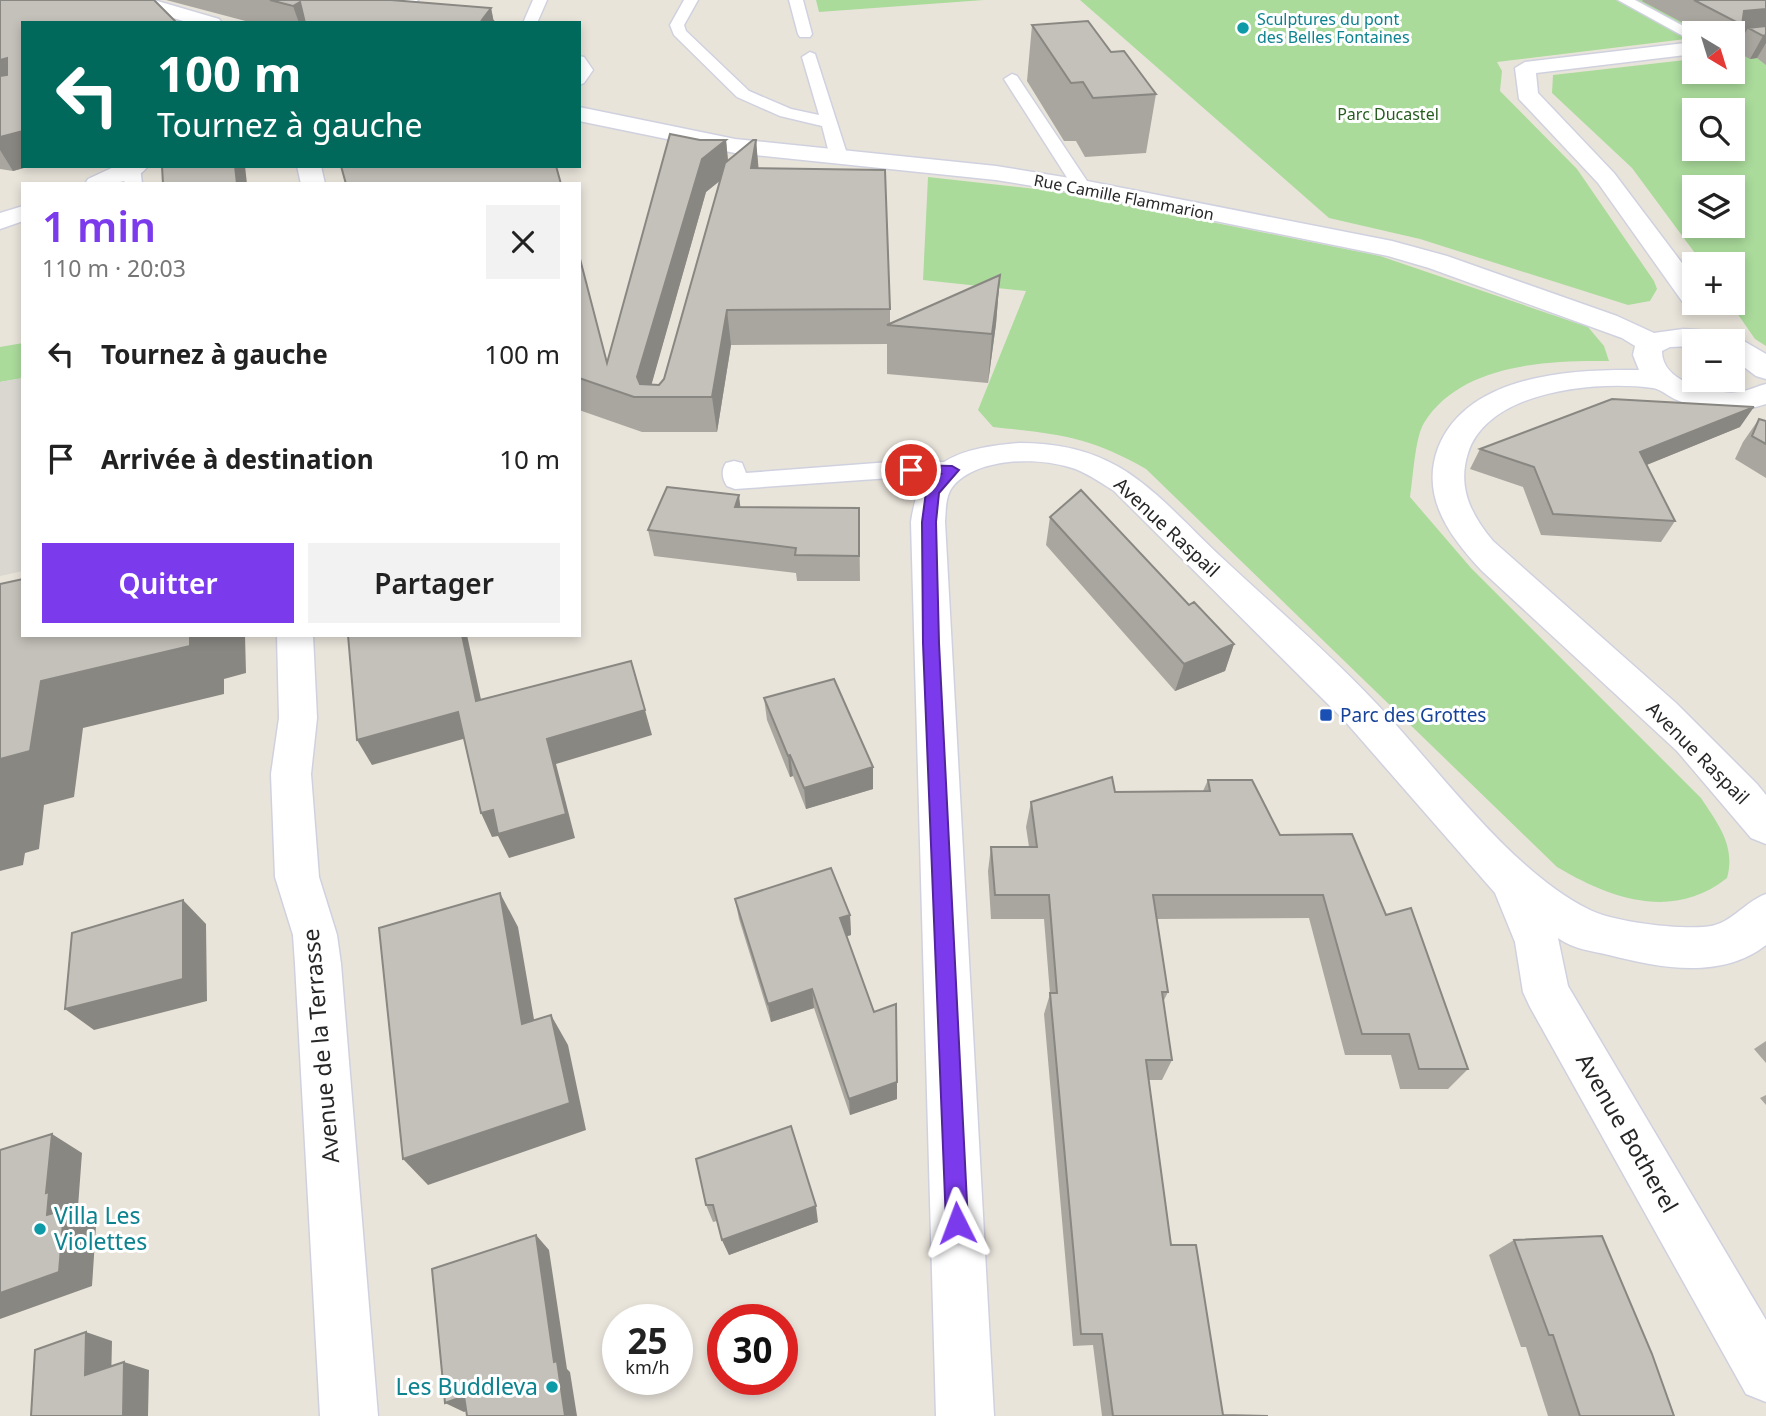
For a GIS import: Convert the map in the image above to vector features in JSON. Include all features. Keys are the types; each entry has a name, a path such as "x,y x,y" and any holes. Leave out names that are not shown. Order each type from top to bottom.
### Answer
{"street":[{"path":"133,0 205,21"},
{"path":"382,21 408,0"},
{"path":"1745,41 1766,39"},
{"path":"1682,49 1525,68 1527,94 1606,178 1682,282"},
{"name":"Rue Camille Flammarion","path":"581,114 750,154 839,157 996,173 1082,187 1392,249 1438,262 1608,322 1633,332 1653,345"},
{"path":"103,182 134,171"},
{"path":"0,221 21,214"},
{"path":"1707,315 1719,329"},
{"path":"1682,336 1670,337 1653,345 1648,358 1653,369 1665,380 1681,389 1722,401 1749,400 1766,393"},
{"path":"1745,355 1766,370"},
{"name":"Avenue Raspail","path":"1665,380 1609,377 1541,386 1501,398 1466,424 1452,449 1449,470 1452,505 1482,551 1698,749 1766,826"},
{"name":"Avenue Raspail","path":"952,470 992,456 1051,453 1079,459 1124,483 1358,709 1512,882 1579,928 1656,946 1704,948 1739,939 1760,923 1766,914"},
{"path":"952,470 933,492 929,522 932,656 965,1416"},
{"name":"Avenue de la Terrasse","path":"295,637 298,718 290,774 298,877 315,935 318,964 349,1416"},
{"name":"Avenue Botherel","path":"1512,882 1537,942 1546,992 1766,1374"}],"lane":[{"path":"531,21 540,0"},
{"path":"691,0 677,25 679,32 743,94 786,113 831,123"},
{"path":"796,0 805,34"},
{"path":"1625,0 1682,31"},
{"path":"810,57 839,157"},
{"path":"1012,79 1082,187"},
{"path":"734,468 735,481 890,470 952,470"}],"green space":[{"path":"816,0 984,0 819,12"},
{"name":"Parc Ducastel","path":"1080,0 1735,0 1766,29 1745,30 1745,21 1682,21 1682,39 1497,62 1502,71 1500,91 1577,169 1654,281 1657,289 1650,301 1628,305 1420,239 1329,218"},
{"path":"1766,50 1766,346 1755,339 1738,315 1745,315 1745,252 1694,252 1684,238 1745,238 1745,175 1682,175 1682,236 1632,168 1552,93 1553,75 1682,60 1682,84 1745,84 1745,53"},
{"path":"928,177 1062,192 1380,256 1588,327 1604,346 1609,361 1559,362 1507,370 1482,377 1460,388 1440,403 1421,429 1410,497 1471,568 1701,798 1719,826 1727,845 1727,878 1706,891 1685,899 1642,901 1599,888 1557,867 1146,469 1107,450 1072,438 993,427 978,410 1026,291 923,280"},
{"path":"21,343 21,378 0,382 0,347"}],"shaded area":[{"path":"21,378 21,571 0,576 0,382"}],"building":[{"path":"0,0 154,0 175,21 21,21 21,132 0,137 0,76 7,75 7,58 0,60"},
{"path":"270,0 391,0 491,8 482,20 493,21 305,21 300,2 293,6"},
{"path":"1694,0 1766,0 1766,9 1744,11 1743,21 1734,21"},
{"path":"1088,21 1111,52 1124,51 1156,94 1093,98 1083,82 1071,83 1032,25"},
{"path":"1766,26 1766,35 1763,36 1748,28"},
{"path":"670,134 700,140 726,140 702,159 637,377 640,384 659,385 664,379 725,163 756,140 751,168 885,170 890,309 727,310 712,397 634,397 581,379 581,263 607,363"},
{"path":"162,168 235,168 237,182 163,182"},
{"path":"342,168 557,168 560,182 345,182"},
{"path":"1000,275 992,334 887,325"},
{"path":"1612,399 1754,407 1640,452 1675,521 1553,514 1534,467 1480,449"},
{"path":"1759,419 1766,421 1766,444 1752,436"},
{"path":"667,487 739,495 735,507 859,508 859,556 795,555 796,548 648,530"},
{"path":"1081,490 1189,605 1194,602 1234,644 1184,664 1050,517"},
{"path":"21,579 21,637 190,637 190,646 41,681 30,751 0,759 0,584"},
{"path":"348,637 462,637 476,701 631,661 645,710 547,739 566,814 498,834 493,810 481,813 458,712 357,740"},
{"path":"834,679 873,767 804,788 764,698"},
{"path":"1112,777 1115,792 1210,791 1208,780 1252,780 1280,835 1352,834 1386,915 1411,908 1468,1069 1419,1069 1409,1034 1362,1034 1323,895 1153,895 1168,992 1162,992 1172,1060 1146,1060 1171,1245 1196,1245 1223,1415 1268,1416 1113,1416 1102,1334 1081,1334 1050,993 1057,993 1049,895 995,895 991,847 1037,847 1031,802"},
{"path":"831,868 850,915 840,918 874,1012 896,1004 897,1082 849,1099 812,989 768,1004 735,899"},
{"path":"500,893 522,1024 551,1015 570,1103 403,1159 379,928"},
{"path":"183,900 183,979 65,1009 72,933"},
{"path":"791,1126 816,1206 722,1240 713,1205 706,1205 696,1159"},
{"path":"52,1134 46,1193 49,1192 47,1215 64,1210 59,1272 0,1293 0,1150"},
{"path":"536,1235 554,1362 557,1361 565,1416 467,1416 464,1396 445,1403 432,1269"},
{"path":"1602,1236 1652,1354 1674,1416 1580,1416 1553,1335 1549,1335 1514,1240"},
{"path":"86,1332 85,1375 124,1362 123,1416 31,1416 35,1350"}],"place":[{"name":"Sculptures du pont des Belles Fontaines","path":"1243,28"},
{"name":"Parc des Grottes","path":"1326,715"},
{"name":"Villa Les Violettes","path":"40,1229"},
{"name":"Les Buddleva","path":"552,1387"}],"route":[{"path":"911,470 952,470 933,492 929,522 931,643 957,1223"}]}
